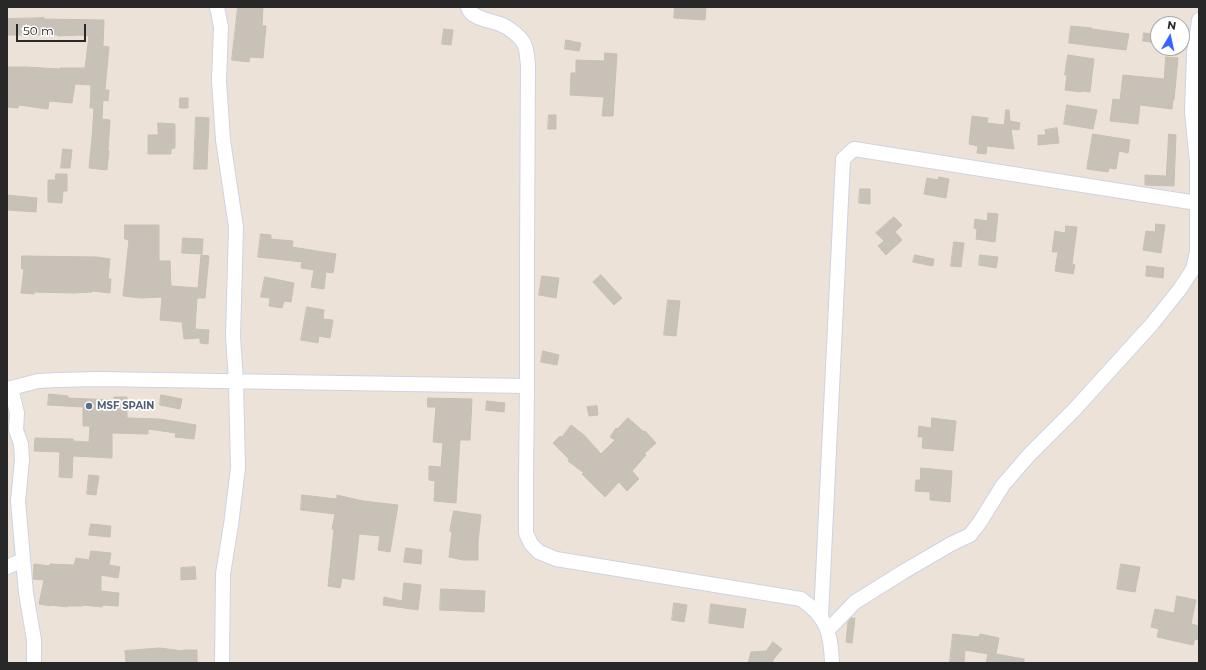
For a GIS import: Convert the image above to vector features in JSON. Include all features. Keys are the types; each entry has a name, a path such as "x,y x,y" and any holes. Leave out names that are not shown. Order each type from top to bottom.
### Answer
{"street":[{"path":"217,7 221,27 220,81 224,140 236,227 233,337 236,381 238,468 232,525 223,574 222,663"},
{"path":"468,7 469,10 480,18 500,24 514,32 525,45 528,64 526,533 530,544 539,552 556,559 801,599 812,606 821,617 828,630 832,663"},
{"path":"828,630 855,602 951,544 970,535 1003,485 1029,455 1074,410 1152,324 1193,269 1197,252 1198,162 1192,112 1194,53 1199,20"},
{"path":"821,617 843,159 854,149 1197,203"},
{"path":"34,663 34,640 26,593 18,501 22,460 21,444 16,430 16,413 9,388 38,381 57,380 236,381 527,386"},
{"path":"7,567 23,560"}],"building":[{"path":"238,7 263,7 262,26 266,26 263,58 250,57 249,62 232,60"},
{"path":"675,7 706,7 705,20 674,18"},
{"path":"44,18 104,20 103,46 109,47 105,90 109,90 108,101 103,100 102,119 110,120 107,170 89,168 94,108 90,108 91,85 75,84 72,103 49,101 48,109 19,105 18,108 7,107 7,67 60,69 85,68 89,36 7,35 7,19"},
{"path":"1071,26 1129,34 1126,50 1069,43"},
{"path":"444,29 453,30 451,45 442,44"},
{"path":"1144,33 1150,34 1150,42 1143,41"},
{"path":"566,40 581,43 579,51 565,49"},
{"path":"605,53 617,54 613,116 602,116 604,97 570,95 571,73 576,73 576,60 604,61"},
{"path":"1068,55 1094,59 1090,92 1065,90 1067,75 1065,75"},
{"path":"1166,57 1178,58 1172,109 1140,105 1138,124 1110,121 1113,99 1120,100 1123,75 1164,79"},
{"path":"180,98 188,98 188,108 180,108"},
{"path":"1067,105 1097,110 1093,129 1064,124"},
{"path":"1006,110 1009,110 1010,121 1020,123 1019,130 1011,129 1014,149 987,146 986,154 977,153 978,146 969,144 972,116 988,118 987,123 1004,125"},
{"path":"549,115 556,115 556,129 548,129"},
{"path":"196,117 209,118 207,169 194,169"},
{"path":"158,123 175,124 175,148 171,149 171,154 148,154 148,135 158,135"},
{"path":"1057,128 1059,143 1038,145 1038,135 1046,135 1045,130"},
{"path":"1093,134 1130,140 1128,153 1119,151 1116,169 1109,168 1108,172 1087,169"},
{"path":"1169,134 1176,135 1174,186 1145,185 1145,175 1166,176"},
{"path":"63,149 72,150 70,168 61,168"},
{"path":"56,174 67,174 67,191 63,191 62,203 48,202 48,180 55,180"},
{"path":"939,177 949,179 946,198 924,194 927,178 938,180"},
{"path":"860,189 870,189 870,204 859,203"},
{"path":"7,195 37,198 36,212 7,210"},
{"path":"988,213 998,214 995,242 976,239 977,229 974,228 975,219 987,221"},
{"path":"894,217 902,225 895,232 902,240 886,255 878,246 884,241 876,233"},
{"path":"1156,224 1165,225 1161,253 1143,250 1146,231 1155,232"},
{"path":"125,225 159,225 159,261 170,261 171,286 198,288 201,255 209,256 205,298 197,298 195,329 209,330 208,344 200,343 200,338 184,339 182,322 160,320 162,297 141,298 123,296 129,240 125,239"},
{"path":"1066,226 1077,227 1072,264 1075,265 1073,274 1055,271 1058,252 1052,252 1055,231 1065,233"},
{"path":"261,234 271,235 271,239 293,241 292,247 336,254 333,273 326,272 324,289 311,287 314,270 301,268 302,262 258,257"},
{"path":"183,238 203,239 202,254 182,253"},
{"path":"954,242 964,243 961,267 951,266"},
{"path":"915,255 934,259 933,266 913,262"},
{"path":"980,255 998,257 996,268 979,265"},
{"path":"22,256 97,257 110,259 108,279 111,279 110,293 92,291 73,293 21,293 24,269 22,269"},
{"path":"1147,266 1164,268 1163,278 1146,276"},
{"path":"601,275 622,298 614,305 593,282"},
{"path":"542,276 559,278 556,298 539,295"},
{"path":"265,277 294,283 291,302 284,301 282,308 269,306 270,298 261,297"},
{"path":"668,300 680,301 676,336 664,335"},
{"path":"307,307 324,310 323,319 333,320 330,338 319,336 318,343 301,340"},
{"path":"543,351 559,355 557,365 541,362"},
{"path":"49,394 68,396 68,398 114,400 114,397 127,397 127,418 160,419 196,425 194,439 175,437 176,433 148,429 148,434 112,433 112,458 73,456 72,478 59,477 60,452 34,451 35,438 73,439 73,441 89,442 90,426 83,426 83,407 48,405"},
{"path":"161,395 182,399 180,409 160,405"},
{"path":"428,398 472,399 470,440 460,440 456,503 434,501 435,481 429,480 429,466 441,467 443,443 433,442 436,407 428,407"},
{"path":"487,401 505,403 504,412 486,410"},
{"path":"597,406 598,415 589,416 587,407"},
{"path":"628,418 644,432 645,431 656,443 644,454 646,455 632,471 639,479 627,491 619,482 605,497 582,474 584,473 568,461 569,459 553,443 560,436 562,437 571,425 584,435 601,454 615,440 610,437 616,428 617,429"},
{"path":"932,418 956,421 953,451 922,448 923,437 918,437 919,426 931,428"},
{"path":"921,468 952,471 950,502 930,500 930,492 915,491 916,480 920,480"},
{"path":"89,475 99,476 96,495 87,494"},
{"path":"302,495 337,499 337,495 363,501 398,505 390,552 378,550 380,536 359,534 354,580 342,578 340,588 328,586 334,530 332,529 335,514 301,510"},
{"path":"454,511 481,515 478,560 463,560 449,557 452,532 450,531"},
{"path":"91,524 111,526 110,537 89,535"},
{"path":"406,548 422,550 421,564 404,562"},
{"path":"91,551 111,553 109,565 120,567 118,578 101,575 101,591 119,593 118,606 103,605 102,607 83,605 67,607 39,604 44,580 33,579 34,564 50,566 50,564 74,565 76,558 89,560"},
{"path":"1121,564 1140,567 1135,592 1117,589"},
{"path":"195,567 196,579 181,580 181,568"},
{"path":"404,583 421,585 418,610 383,605 384,597 402,601"},
{"path":"441,589 485,591 484,612 440,610"},
{"path":"1177,596 1196,600 1191,624 1199,626 1199,640 1195,639 1193,645 1157,637 1159,629 1151,627 1155,609 1174,613"},
{"path":"674,603 687,605 684,622 672,620"},
{"path":"711,604 746,609 743,628 709,623"},
{"path":"851,618 855,618 852,643 846,642 848,622"},
{"path":"953,634 979,637 980,634 999,638 996,654 1024,659 1024,663 986,663 988,654 965,650 964,663 950,662"},
{"path":"773,642 782,649 773,660 773,663 748,663 751,652 766,651"},
{"path":"160,648 183,651 197,650 197,663 126,663 125,651"}],"place":[{"name":"MSF SPAIN","path":"89,406"}]}
